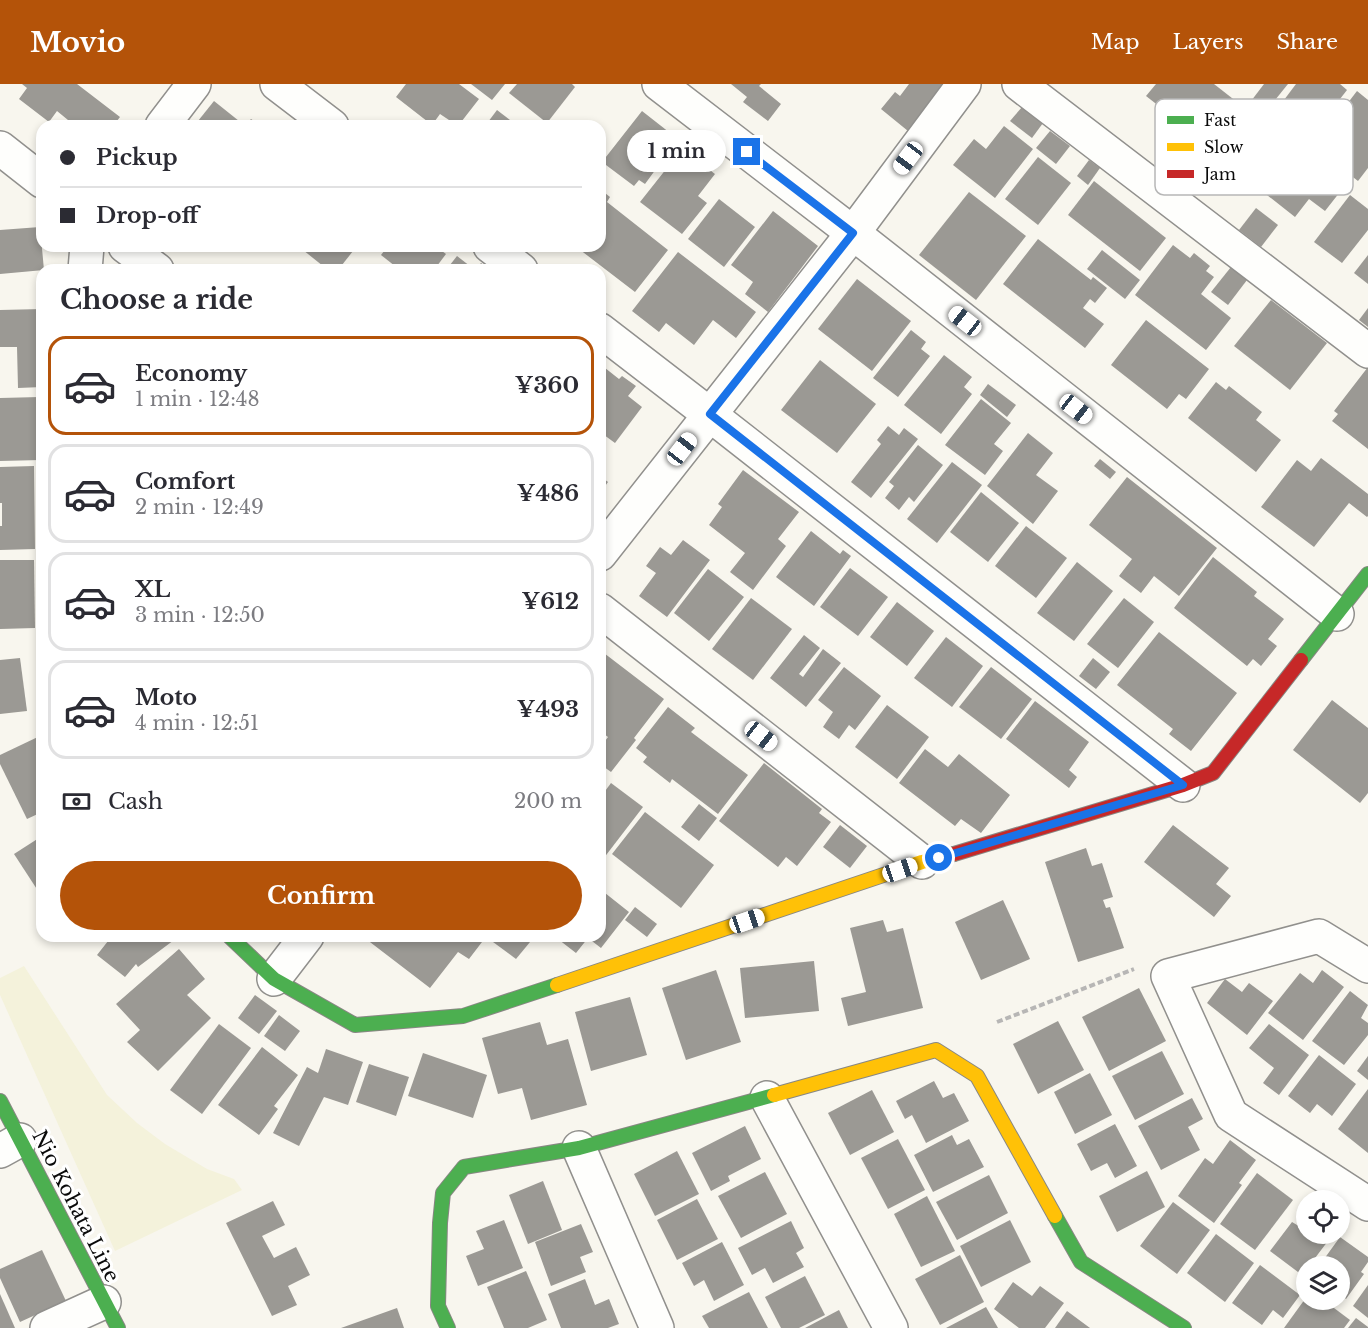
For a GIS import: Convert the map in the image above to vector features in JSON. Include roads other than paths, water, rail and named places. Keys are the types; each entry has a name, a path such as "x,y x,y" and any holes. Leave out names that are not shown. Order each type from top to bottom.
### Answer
{"street":[{"path":"167,120 194,84"},
{"path":"277,84 324,120"},
{"path":"659,84 853,233 1337,614"},
{"path":"606,546 853,233 964,84"},
{"path":"1019,84 1155,188"},
{"path":"0,147 36,176"},
{"path":"1164,195 1368,351"},
{"path":"134,252 149,264"},
{"path":"497,252 513,264"},
{"path":"606,335 1183,785"},
{"path":"235,942 274,979 355,1025 464,1016 922,862 1183,785 1213,773 1368,574"},
{"path":"606,615 922,862"},
{"path":"1368,966 1319,936 1168,976 1231,1115 1368,1204"},
{"path":"274,979 302,942"},
{"path":"448,1328 438,1306 443,1193 464,1167 579,1148 936,1050 977,1076 1081,1262 1184,1328"},
{"path":"766,1098 891,1328"},
{"name":"Nio Kohata Line","path":"0,1101 10,1146 111,1315"},
{"path":"579,1148 657,1328"},
{"path":"47,1328 111,1315"}]}
